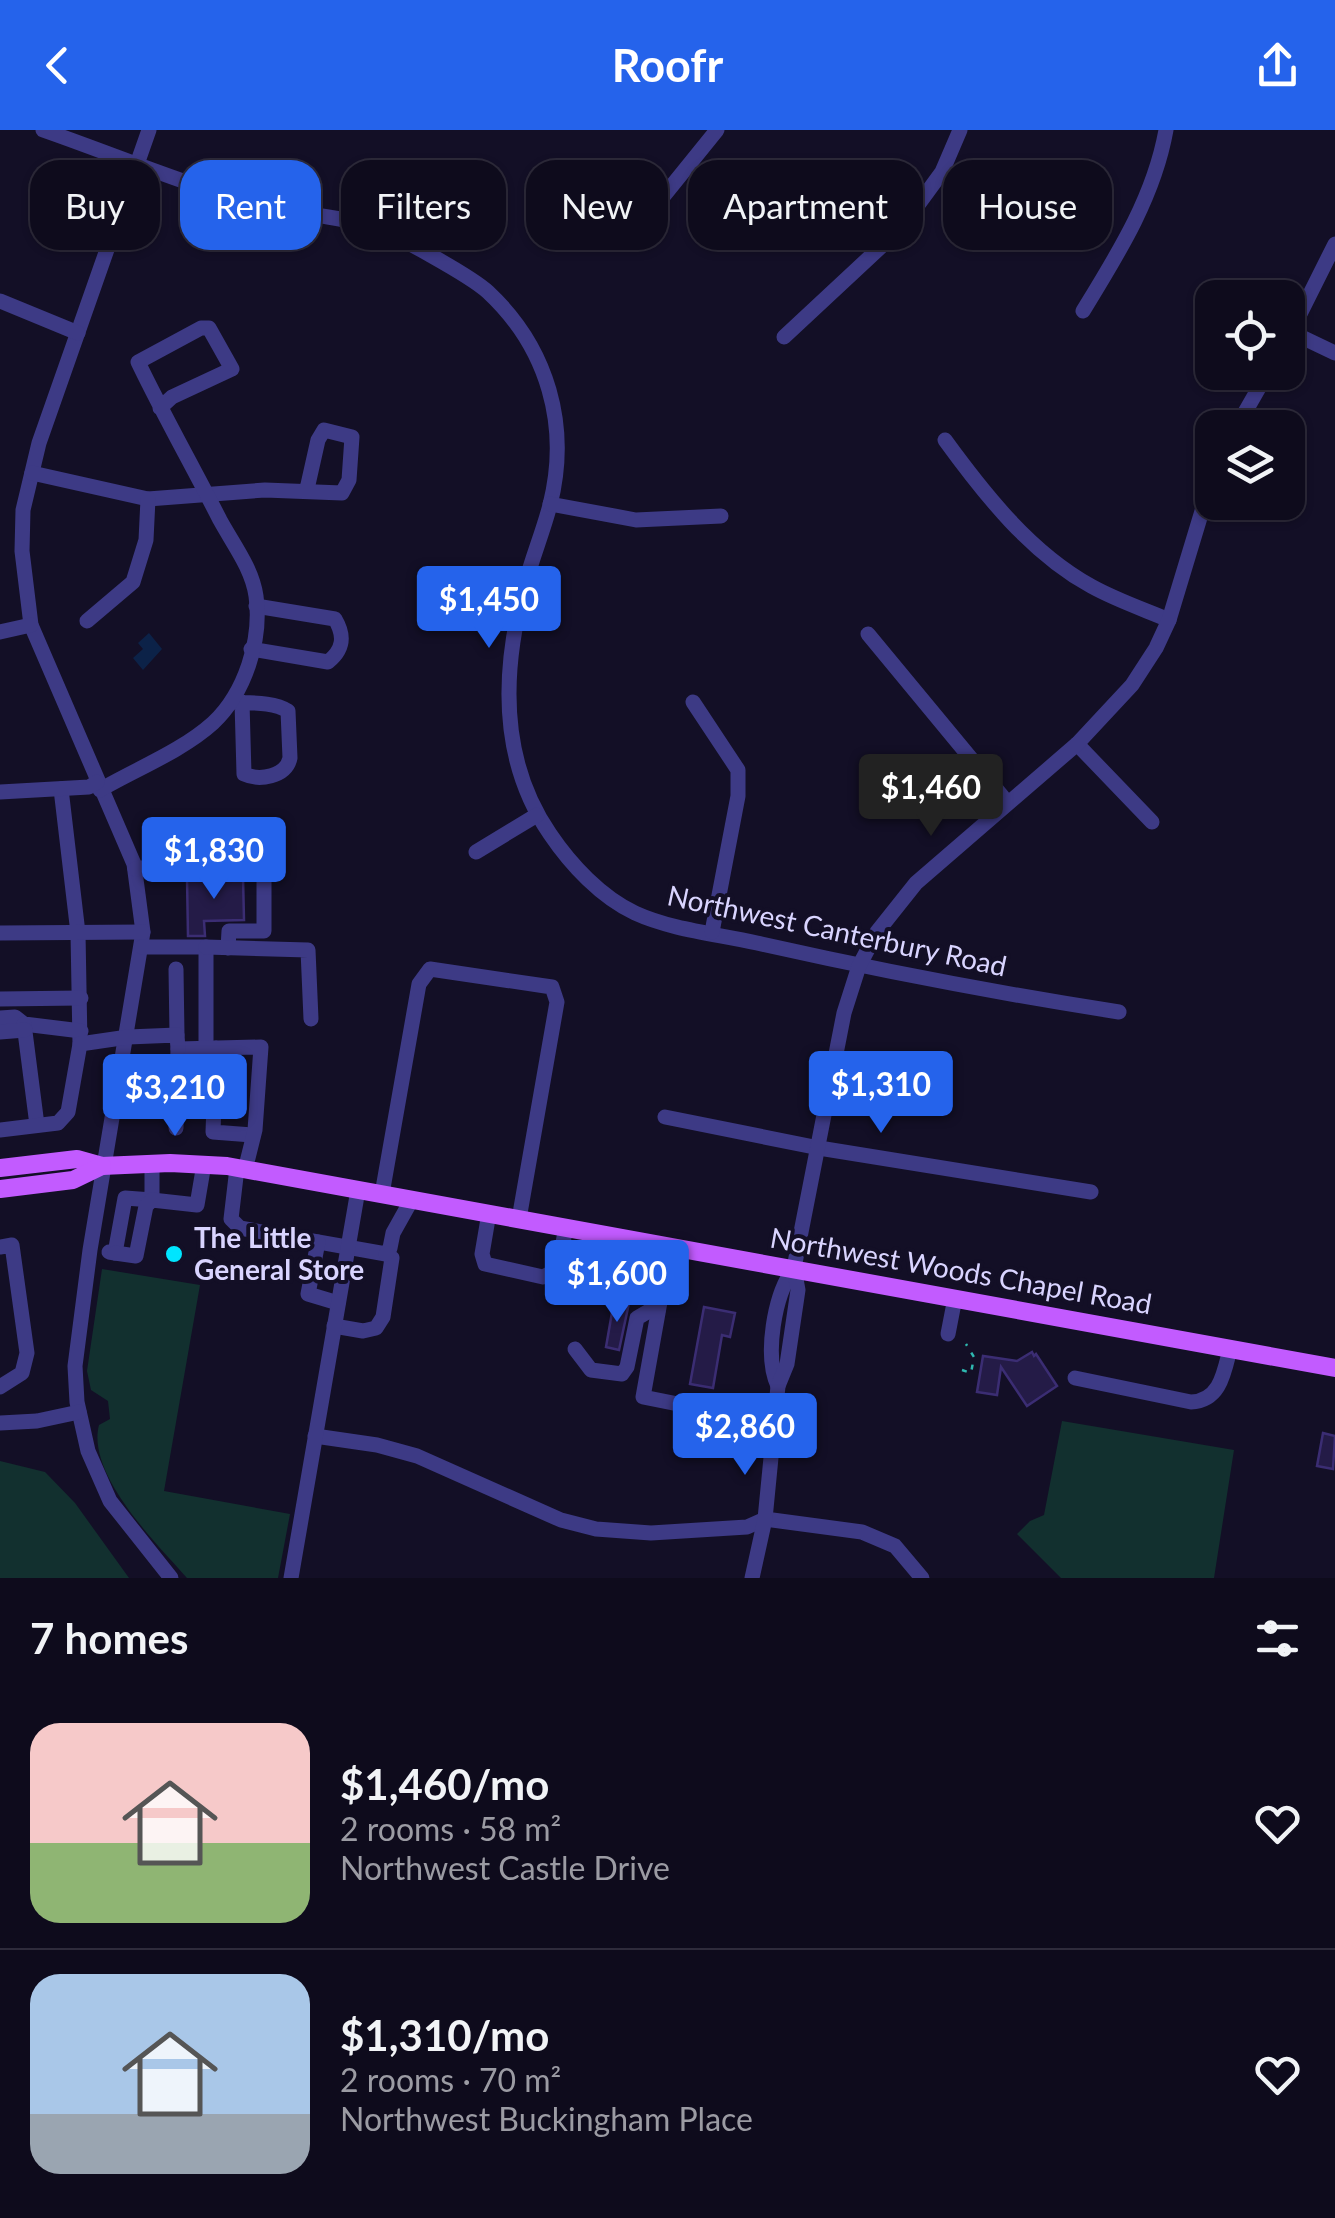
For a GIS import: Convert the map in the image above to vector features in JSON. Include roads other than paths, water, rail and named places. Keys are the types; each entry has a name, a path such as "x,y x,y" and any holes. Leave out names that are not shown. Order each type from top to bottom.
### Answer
{"main road":[{"name":"Northwest Woods Chapel Road","path":"0,1168 77,1159 102,1166 204,1164 241,1169 1335,1368"},
{"name":"Northwest Woods Chapel Road","path":"0,1190 72,1180 102,1166"}],"street":[{"name":"Northwest Canterbury Road","path":"43,130 128,160"},
{"path":"138,160 149,130"},
{"path":"668,191 717,130"},
{"path":"784,337 901,228 942,172 960,130"},
{"path":"1083,311 1141,210 1160,161 1166,130"},
{"name":"Northwest Canterbury Road","path":"160,171 243,201 341,220"},
{"path":"1305,303 1335,244"},
{"path":"107,250 32,473 23,510 22,552 31,624 134,869 143,940 90,1250 75,1366 80,1412 97,1476 110,1501 171,1578"},
{"name":"Northwest Canterbury Road","path":"415,250 485,289 531,346 548,378 556,411 558,458 550,504 525,586 509,670 516,767 537,815 569,860 636,913 859,966 1118,1012"},
{"path":"0,301 78,333"},
{"path":"0,792 98,786 200,734 237,702 280,706 288,711 289,765 282,772 252,778 244,774 237,702 251,649 256,594 244,561 160,408 138,362 201,328 209,328 232,369 172,398 160,408"},
{"path":"1305,341 1335,353"},
{"path":"945,440 1018,528 1054,563 1116,599 1169,620"},
{"path":"32,473 148,499 307,489"},
{"path":"88,621 133,582 146,540 148,499"},
{"path":"550,504 636,520 720,516"},
{"path":"752,1578 764,1518 778,1386 787,1364 798,1294 794,1268 844,1013 859,966 877,932 916,883 1077,744 1132,685 1169,620 1199,520"},
{"path":"251,649 328,662 341,645 342,632 335,619 256,606"},
{"path":"0,632 31,624"},
{"path":"868,634 1007,802"},
{"path":"693,702 738,770 738,796 712,932"},
{"path":"1077,744 1152,822"},
{"path":"0,1130 58,1122 68,1112 80,1037 81,998 78,933 61,789"},
{"path":"476,852 537,815"},
{"path":"134,869 192,861 264,864 264,931 228,931 228,948"},
{"path":"0,932 78,933 206,947 308,950 311,1019"},
{"path":"206,947 213,1132 252,1135"},
{"path":"176,969 176,1128"},
{"path":"382,1194 419,984 424,975 430,969 552,988 557,1002 519,1218"},
{"path":"0,999 81,998"},
{"path":"0,1018 15,1017 25,1027 37,1126"},
{"path":"0,1032 25,1027 80,1037 128,1037 211,1048 261,1047 252,1135 231,1219 240,1228 392,1258 379,1324 367,1331 334,1326"},
{"path":"178,1095 214,1096"},
{"path":"666,1117 819,1148 1090,1192"},
{"path":"152,1164 152,1200"},
{"path":"90,1250 115,1252 125,1198 197,1205 204,1164"},
{"path":"291,1578 358,1190"},
{"path":"386,1254 412,1200"},
{"path":"489,1213 482,1254 486,1264 543,1277 558,1270 566,1227"},
{"path":"318,1242 308,1294 338,1302"},
{"path":"0,1247 12,1245 26,1353 22,1372 0,1388"},
{"path":"670,1246 643,1397 708,1410 774,1413"},
{"path":"948,1334 955,1298"},
{"path":"575,1349 591,1370 622,1374 627,1368 637,1318 658,1311"},
{"path":"1075,1378 1204,1402 1215,1392 1230,1349"},
{"path":"0,1424 80,1412"},
{"path":"315,1436 378,1445 417,1456 561,1520 596,1530 651,1533 747,1527 764,1518 879,1537 895,1546 922,1578"}],"water":[{"path":"149,633 162,649 143,670 133,658 143,649 138,643"}],"place":[{"name":"The Little General Store","path":"174,1254"}]}
